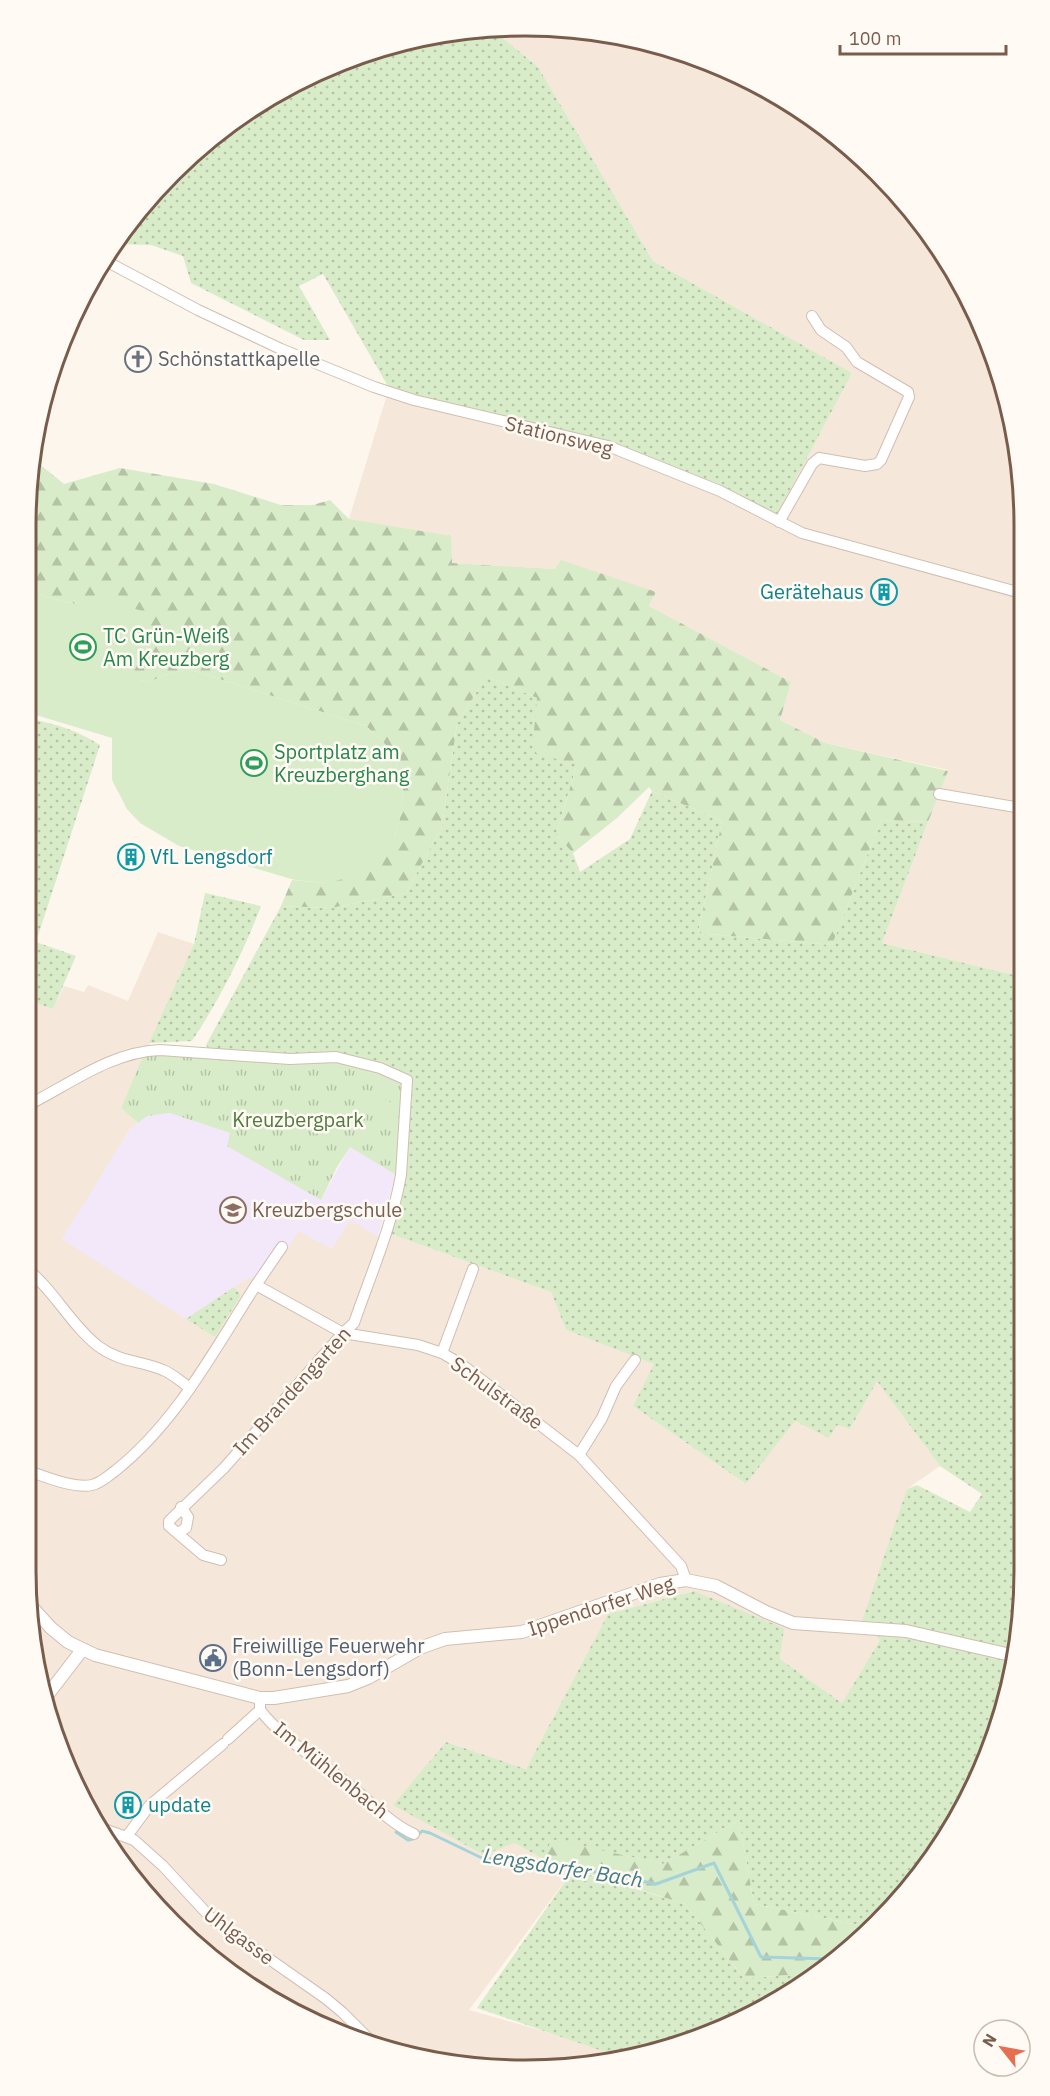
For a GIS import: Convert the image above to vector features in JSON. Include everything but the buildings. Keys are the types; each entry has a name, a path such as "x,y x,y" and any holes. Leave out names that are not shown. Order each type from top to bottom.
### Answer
{"street":[{"name":"Stationsweg","path":"111,264 198,310 281,349 374,387 414,400 608,446 720,491 802,533 1014,591"},
{"path":"779,522 812,464 819,458 865,466 877,464 881,460 909,397 908,392 857,362 846,347 821,330 812,316"},
{"path":"939,794 1014,807"},
{"name":"Im Brandengarten","path":"36,1101 126,1055 145,1050 290,1059 336,1057 380,1068 407,1080 399,1189 391,1219 354,1323 224,1468 169,1521 169,1526 203,1556 221,1560"},
{"path":"36,1473 82,1486 92,1486 101,1482 150,1440 190,1388 282,1247"},
{"path":"442,1353 472,1269"},
{"path":"36,1276 99,1347 118,1358 161,1369 190,1388"},
{"name":"Schulstraße","path":"256,1285 343,1333 409,1343 442,1353 461,1364 579,1455 681,1566 686,1580"},
{"path":"579,1455 602,1418 616,1386 635,1360"},
{"name":"Ippendorfer Weg","path":"260,1704 274,1698 348,1686 368,1678 420,1648 445,1639 522,1632 660,1584 686,1580 716,1586 793,1623 906,1631 1007,1654"},
{"path":"38,1614 51,1628 82,1650 111,1661 260,1704 226,1742 150,1805 127,1836"},
{"path":"51,1690 82,1650"},
{"name":"Im Mühlenbach","path":"260,1704 294,1744 351,1786 400,1827 414,1834"},
{"name":"Uhlgasse","path":"111,1831 127,1836 147,1850 212,1918 326,1998 362,2032"}],"shaded area":[{"path":"501,37 557,37 620,45 712,73 770,102 823,137 871,179 913,227 932,253 964,309 977,338 997,398 1005,430 1013,493 1014,975 882,943 948,770 825,743 780,720 791,682 649,606 656,592 555,569 452,563 349,519 389,388 611,443 719,484 775,516 852,373 653,261 538,67"},
{"path":"158,932 194,944 121,1108 138,1123 130,1129 109,1165 241,1295 234,1287 249,1277 299,1231 350,1219 378,1236 391,1234 551,1292 566,1330 655,1364 633,1406 746,1484 795,1421 828,1437 837,1425 850,1429 877,1380 940,1466 907,1489 880,1640 842,1703 780,1659 783,1628 693,1591 608,1614 526,1769 446,1742 514,1843 545,1860 573,1870 469,2010 616,2052 557,2059 525,2060 461,2056 430,2051 368,2034 309,2010 253,1978 227,1959 179,1917 137,1869 118,1843 86,1787 73,1758 53,1698 45,1666 37,1603 36,1003 53,1009 64,986 84,992 88,985 128,1001"},
{"name":"Kreuzbergschule","path":"170,1113 230,1133 321,1200 350,1146 396,1175 378,1236 350,1220 332,1249 299,1231 286,1250 279,1245 255,1277 251,1279 249,1277 186,1319 62,1239 130,1129 147,1116"}],"green space":[{"path":"501,37 538,67 653,261 852,373 776,516 719,484 611,443 389,388 323,274 299,286 330,340 304,340 191,283 183,256 151,245 124,244 179,179 227,137 253,118 309,86 368,62 430,45"},
{"path":"40,464 64,484 120,468 214,484 281,505 313,505 330,500 349,519 451,536 452,563 555,569 561,560 656,592 649,606 791,682 780,720 825,743 948,771 928,822 881,820 832,945 698,933 722,821 652,791 649,787 617,818 573,853 556,835 577,764 532,753 537,698 486,676 457,724 442,826 406,893 331,908 281,906 292,880 326,883 394,838 403,795 402,778 389,748 366,726 188,669 164,675 150,682 130,678 93,597 75,604 36,594 36,525"},
{"name":"Sportplatz am Kreuzberghang","path":"36,594 75,604 93,596 152,614 131,678 150,682 164,675 188,669 366,726 389,748 402,778 403,795 400,818 394,838 376,859 352,877 326,883 295,880 179,846 140,823 127,809 112,780 112,738 36,715"},
{"path":"486,676 537,698 577,764 556,835 573,853 580,872 630,839 652,791 722,821 698,933 832,945 881,820 928,822 882,943 1014,975 1014,1571 1010,1635 1005,1666 988,1728 964,1787 932,1843 913,1869 862,1926 754,1904 739,1820 663,1864 551,1840 545,1860 514,1843 484,1855 393,1805 446,1742 526,1769 608,1614 694,1591 784,1628 780,1659 842,1703 880,1640 862,1621 907,1489 917,1485 970,1512 982,1494 940,1466 877,1381 850,1429 837,1425 829,1438 795,1421 746,1484 633,1406 654,1364 566,1330 551,1292 391,1234 407,1174 406,1167 290,1056 209,1050 206,1045 281,906 331,908 406,893 442,826 457,724"},
{"path":"36,720 82,735 100,745 36,942"},
{"path":"205,893 261,906 230,975 192,1041 149,1043 194,944"},
{"path":"36,942 76,956 53,1009 36,1003"},
{"name":"Kreuzbergpark","path":"154,1054 336,1060 354,1064 403,1082 396,1175 350,1147 337,1167 321,1200 227,1146 230,1133 170,1113 147,1116 138,1123 121,1108 143,1056"},
{"path":"365,1089 392,1103 383,1120 356,1106"},
{"path":"234,1287 241,1295 215,1337 186,1319"},
{"path":"739,1820 754,1904 862,1926 802,1974 744,1978 685,1904 545,1860 551,1839 663,1864"},
{"path":"573,1870 685,1904 744,1978 802,1974 741,2010 712,2023 652,2043 608,2053 477,2008"}],"waterway":[{"name":"Lengsdorfer Bach","path":"419,1834 422,1831 430,1833 484,1859 520,1857 656,1884 714,1863 761,1957 823,1959"},
{"name":"Lengsdorfer Bach","path":"396,1832 408,1840 413,1839"}],"place":[{"name":"Schönstattkapelle","path":"138,359"},
{"name":"Gerätehaus","path":"884,592"},
{"name":"TC Grün-Weiß Am Kreuzberg","path":"83,647"},
{"name":"Sportplatz am Kreuzberghang","path":"254,763"},
{"name":"VfL Lengsdorf","path":"131,857"},
{"name":"Kreuzbergschule","path":"233,1210"},
{"name":"Freiwillige Feuerwehr (Bonn-Lengsdorf)","path":"213,1658"},
{"name":"update","path":"128,1805"}]}
